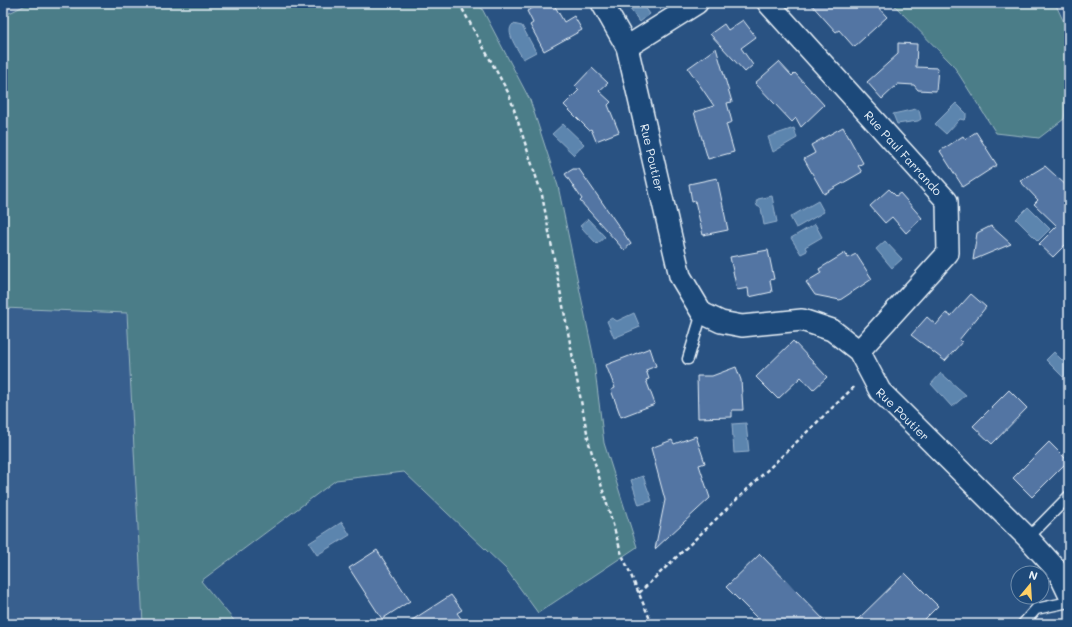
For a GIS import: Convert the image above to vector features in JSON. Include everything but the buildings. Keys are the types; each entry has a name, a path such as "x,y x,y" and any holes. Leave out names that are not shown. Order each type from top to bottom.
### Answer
{"street":[{"name":"Rue Poutier","path":"602,3 627,47 680,276 702,313 721,322 742,326 802,320 832,330 859,351 880,391 1028,538 1058,571 1069,594"},
{"path":"627,47 697,3"},
{"name":"Rue Paul Farrando","path":"768,3 947,201 948,253 859,351"}],"lane":[{"path":"688,359 702,313"},
{"path":"1028,538 1069,496"},
{"path":"1023,624 1036,609 1069,602"}],"path":[{"path":"459,3 509,94 542,195 589,444 620,552 652,624"},
{"path":"639,593 870,372"}],"shaded area":[{"path":"3,3 30,3 3,16"},
{"path":"642,3 650,14 640,22 626,4"},
{"path":"513,24 522,26 536,52 523,59 511,36 510,31"},
{"path":"956,103 966,113 966,118 964,120 960,119 946,134 935,124"},
{"path":"916,109 919,110 921,119 918,121 897,124 893,114"},
{"path":"563,124 584,144 574,155 552,134"},
{"path":"794,128 797,138 773,152 768,137"},
{"path":"772,196 777,222 764,225 761,208 757,206 756,202 758,199"},
{"path":"818,201 824,212 796,228 790,217"},
{"path":"1028,207 1050,229 1038,241 1016,219"},
{"path":"588,219 605,237 597,244 580,226"},
{"path":"815,224 822,237 805,247 807,251 801,254 791,238"},
{"path":"885,241 902,259 892,268 876,249"},
{"path":"3,308 127,312 143,624 3,624"},
{"path":"634,313 640,327 614,338 607,321 612,318 617,321"},
{"path":"1054,352 1069,367 1069,370 1063,377 1046,360"},
{"path":"941,373 966,395 952,407 931,384"},
{"path":"746,423 749,452 734,453 732,424"},
{"path":"643,476 652,501 639,505 631,480"},
{"path":"342,522 350,535 317,555 309,543"}],"green space":[{"path":"30,3 479,3 530,100 558,186 593,354 604,443 637,547 538,613 506,569 404,472 336,480 201,581 237,624 143,624 127,313 3,308 3,16"},
{"path":"892,3 1055,3 1069,33 1069,82 1064,119 1039,138 996,133 953,65"}]}
